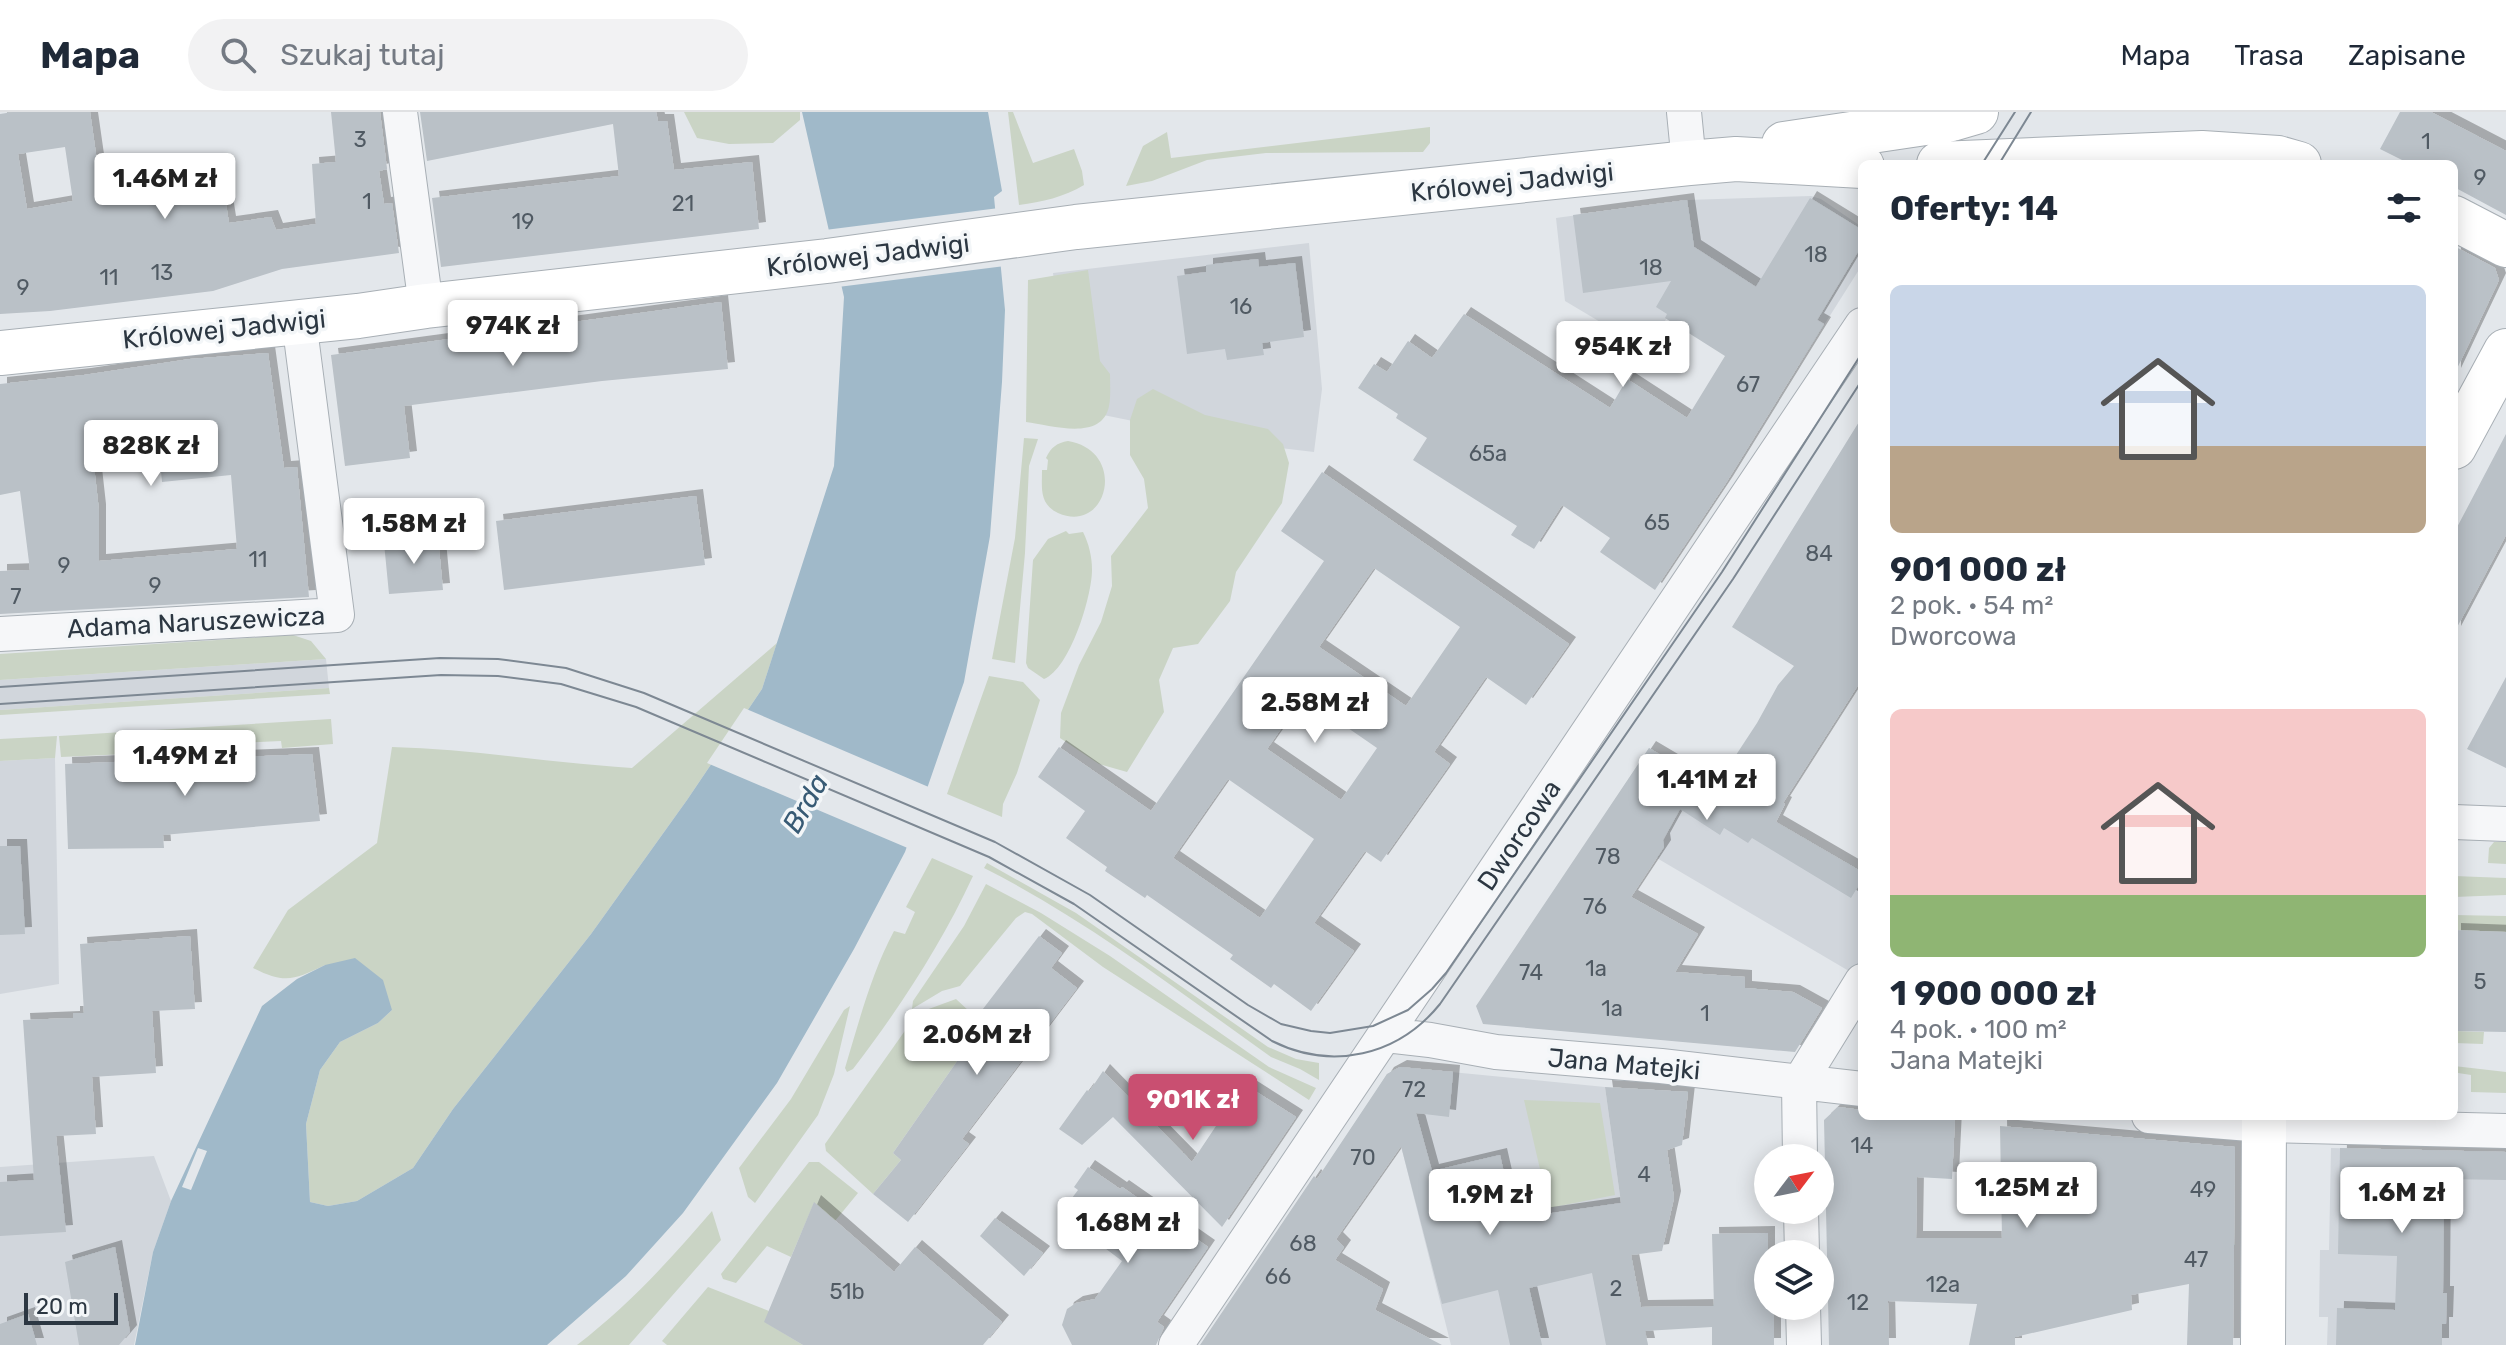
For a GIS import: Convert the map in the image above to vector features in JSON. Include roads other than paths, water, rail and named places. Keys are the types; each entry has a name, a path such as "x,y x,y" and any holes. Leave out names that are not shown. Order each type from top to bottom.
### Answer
{"street":[{"path":"400,112 426,306"},
{"path":"1684,112 1689,163"},
{"name":"Królowej Jadwigi","path":"1736,159 1784,144 1952,119 1976,112"},
{"path":"1961,160 1996,112"},
{"path":"2032,160 2202,153 2285,160"},
{"name":"Królowej Jadwigi","path":"0,353 827,261 1050,231 1689,163 1736,159 1858,169"},
{"path":"2458,220 2506,245"},
{"name":"Adama Naruszewicza","path":"0,634 337,615 299,321"},
{"name":"Dworcowa","path":"1176,1345 1858,331"},
{"path":"2458,440 2506,351"},
{"path":"2458,822 2506,824"},
{"path":"1800,1144 1799,1083 1858,987"},
{"name":"Jana Matejki","path":"1386,1035 1496,1052 1661,1066 1858,1089"},
{"path":"2263,1345 2264,1120 2506,1131"},
{"path":"1803,1320 1804,1345"}],"water":[{"name":"Brda","path":"802,112 988,112 1002,191 994,197 1005,310 1002,382 990,536 964,682 905,852 854,949 777,1083 683,1213 626,1276 547,1345 135,1345 153,1252 171,1201 262,1006 297,979 325,965 355,958 383,980 392,1010 378,1023 340,1042 320,1070 306,1124 310,1202 328,1206 357,1201 413,1168 453,1109 591,934 762,689 834,466 844,297"}],"tram line":[{"path":"1985,160 2015,112"},
{"path":"2001,160 2031,112"},
{"path":"0,687 440,658 498,659 566,668 644,693 995,842 1090,895 1248,1005 1281,1024 1330,1033 1373,1026 1408,1010 1446,973 1722,572 1858,359"},
{"path":"0,704 441,675 498,676 561,684 636,707 989,857 1074,904 1272,1041 1318,1055 1363,1053 1404,1036 1440,1004 1733,579 1858,386"}]}
